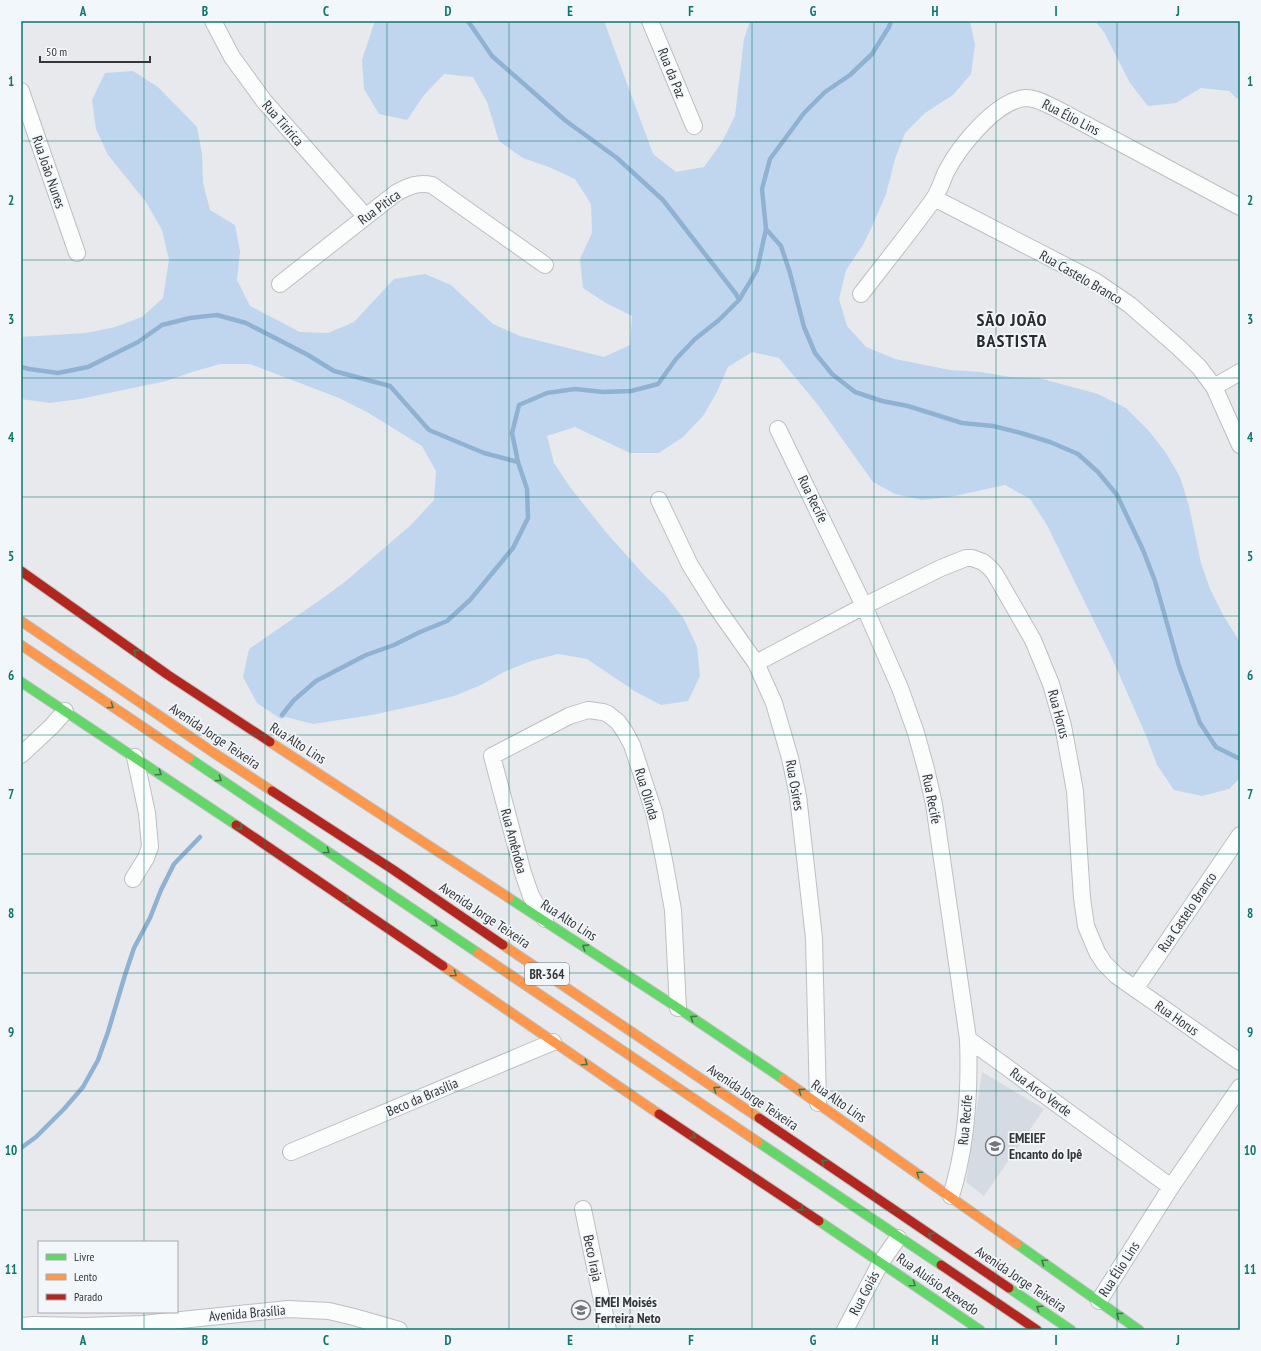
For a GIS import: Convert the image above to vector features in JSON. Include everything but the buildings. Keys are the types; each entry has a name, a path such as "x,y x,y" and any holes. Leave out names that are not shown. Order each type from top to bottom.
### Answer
{"main road":[{"name":"Rua Alto Lins","path":"21,571 168,674 678,1008 951,1196"},
{"name":"Avenida Jorge Teixeira","path":"21,621 214,753 392,869 1071,1330"},
{"name":"BR-364","path":"21,645 898,1238 1037,1330"},
{"path":"21,655 50,669 93,694"},
{"name":"Rua Aluísio Azevedo","path":"21,682 327,886 553,1042 980,1330"},
{"name":"Rua Élio Lins","path":"951,1196 1099,1301"},
{"path":"1099,1301 1139,1330"}],"street":[{"name":"Rua Tiririca","path":"213,21 232,57 264,101 365,216"},
{"name":"Rua da Paz","path":"650,21 694,126"},
{"name":"Rua João Nunes","path":"21,91 76,253"},
{"name":"Rua Élio Lins","path":"861,294 934,198 946,172 957,154 973,134 987,118 1008,104 1026,98 1041,101 1055,108 1240,207"},
{"name":"Rua Pitica","path":"280,284 396,193 409,186 425,184 432,186 544,265"},
{"name":"Rua Castelo Branco","path":"934,198 1095,281 1130,305 1199,367 1214,387 1240,445"},
{"path":"1214,387 1240,372"},
{"name":"Rua Recife","path":"778,430 864,606 900,688 916,733 934,804 968,1039 969,1068 964,1141 958,1175 951,1196"},
{"name":"Rua Osires","path":"659,500 690,565 714,605 756,664 774,703 785,738 798,796 814,938 818,1103"},
{"name":"Rua Horus","path":"756,664 864,606 941,568 966,558 978,559 990,568 995,574 1033,640 1051,684 1063,726 1074,790 1082,898 1086,926 1097,952 1104,963 1117,976 1240,1062"},
{"path":"21,755 52,726 65,711"},
{"name":"Rua Olinda","path":"492,756 579,712 596,711 608,714 618,722 632,746 654,812 673,910 678,1008"},
{"name":"Rua Amêndoa","path":"492,756 528,889 534,902 547,922"},
{"path":"133,879 146,858 150,847 147,813 135,757"},
{"name":"Rua Castelo Branco","path":"1135,989 1240,835"},
{"name":"Rua Arco Verde","path":"968,1039 1171,1187"},
{"name":"Beco da Brasília","path":"291,1152 553,1042"},
{"name":"Rua Élio Lins","path":"1099,1301 1171,1187 1240,1087"},
{"name":"Beco Iraja","path":"583,1209 608,1330"},
{"name":"Rua Goiás","path":"844,1330 881,1262 898,1238"},
{"name":"Avenida Brasília","path":"21,1326 142,1324 288,1309 329,1311 399,1330"}],"shaded area":[{"path":"375,21 604,21 653,154 676,172 704,167 722,142 735,116 744,39 750,21 970,21 975,45 971,74 953,95 925,113 905,133 895,159 886,194 875,220 863,245 846,270 839,299 847,326 866,347 895,359 950,370 981,372 1010,377 1039,378 1098,394 1126,408 1149,431 1166,453 1180,477 1189,506 1201,563 1210,589 1223,615 1240,642 1240,778 1229,789 1202,796 1174,790 1157,765 1147,738 1112,658 1047,525 1030,499 1005,485 950,497 922,500 895,494 873,482 818,405 779,358 752,352 728,367 717,392 703,416 683,437 659,453 630,453 575,427 547,436 554,463 570,487 605,531 645,576 666,596 684,619 697,647 700,676 688,701 661,705 636,692 587,659 558,654 531,661 454,696 372,715 313,724 286,717 281,719 257,703 243,677 249,649 346,581 412,524 434,500 436,471 422,446 367,412 339,398 250,364 220,364 166,381 80,399 50,403 21,399 21,337 86,333 115,327 142,317 163,298 169,260 162,230 146,202 108,155 96,129 92,100 105,73 133,71 158,87 197,127 202,154 203,183 210,210 235,225 240,252 237,280 250,306 300,332 328,333 354,322 394,279 425,274 451,285 493,324 520,336 604,357 630,345 632,316 606,303 583,288 580,259 592,233 591,204 575,179 549,167 523,158 499,141 487,102 473,77 444,74 424,95 407,120 379,114 364,89 362,60"},
{"path":"1095,21 1240,21 1240,101 1229,91 1201,88 1176,103 1148,106 1130,83 1104,32"},
{"name":"EMEIEF Encanto do Ipê","path":"982,1072 1044,1109 984,1196 966,1182"}],"waterway":[{"path":"468,21 492,56 566,121 617,158 663,200 736,294 739,300"},
{"path":"282,715 294,700 316,681 366,655 394,645 447,621 470,600 513,548 528,518 527,489 518,462 512,433 519,405 547,393 575,389 603,392 631,391 658,384 676,359 695,339 719,320 739,300 757,270 766,229 762,189 770,159 804,113 825,92 850,75 872,54 889,27 891,21"},
{"path":"766,229 781,246 790,273 804,327 815,353 832,374 855,392 882,401 908,406 962,423 993,426 1050,442 1078,454 1098,472 1117,495 1143,550 1155,581 1179,666 1200,723 1216,747 1240,759"},
{"path":"21,367 58,373 88,367 138,342 162,325 190,318 217,315 246,323 308,355 334,371 390,386 429,430 484,453 518,462"},
{"path":"21,1148 36,1137 64,1109 83,1087 98,1060 134,948 150,918 161,890 174,864 200,837"}],"traffic: fast":[{"path":"21,682 236,825"},
{"path":"189,758 478,953"},
{"path":"509,898 678,1008 783,1079"},
{"path":"758,1142 941,1265"},
{"path":"819,1221 980,1330"},
{"path":"1017,1244 1139,1330"},
{"path":"1009,1288 1071,1330"}],"traffic: slow":[{"path":"21,621 272,791"},
{"path":"21,645 189,758"},
{"path":"270,742 509,898"},
{"path":"503,945 759,1118"},
{"path":"478,953 758,1142"},
{"path":"443,966 659,1114"},
{"path":"783,1079 1017,1244"}],"traffic: jam":[{"path":"21,571 168,675 270,742"},
{"path":"272,791 392,869 503,945"},
{"path":"236,825 443,966"},
{"path":"659,1114 819,1221"},
{"path":"759,1118 1009,1288"},
{"path":"941,1265 1037,1330"}],"place":[{"name":"EMEIEF Encanto do Ipê","path":"995,1146"},
{"name":"EMEI Moisés Ferreira Neto","path":"581,1310"}],"district":[{"name":"SÃO JOÃO BASTISTA","path":"1012,329"}]}
